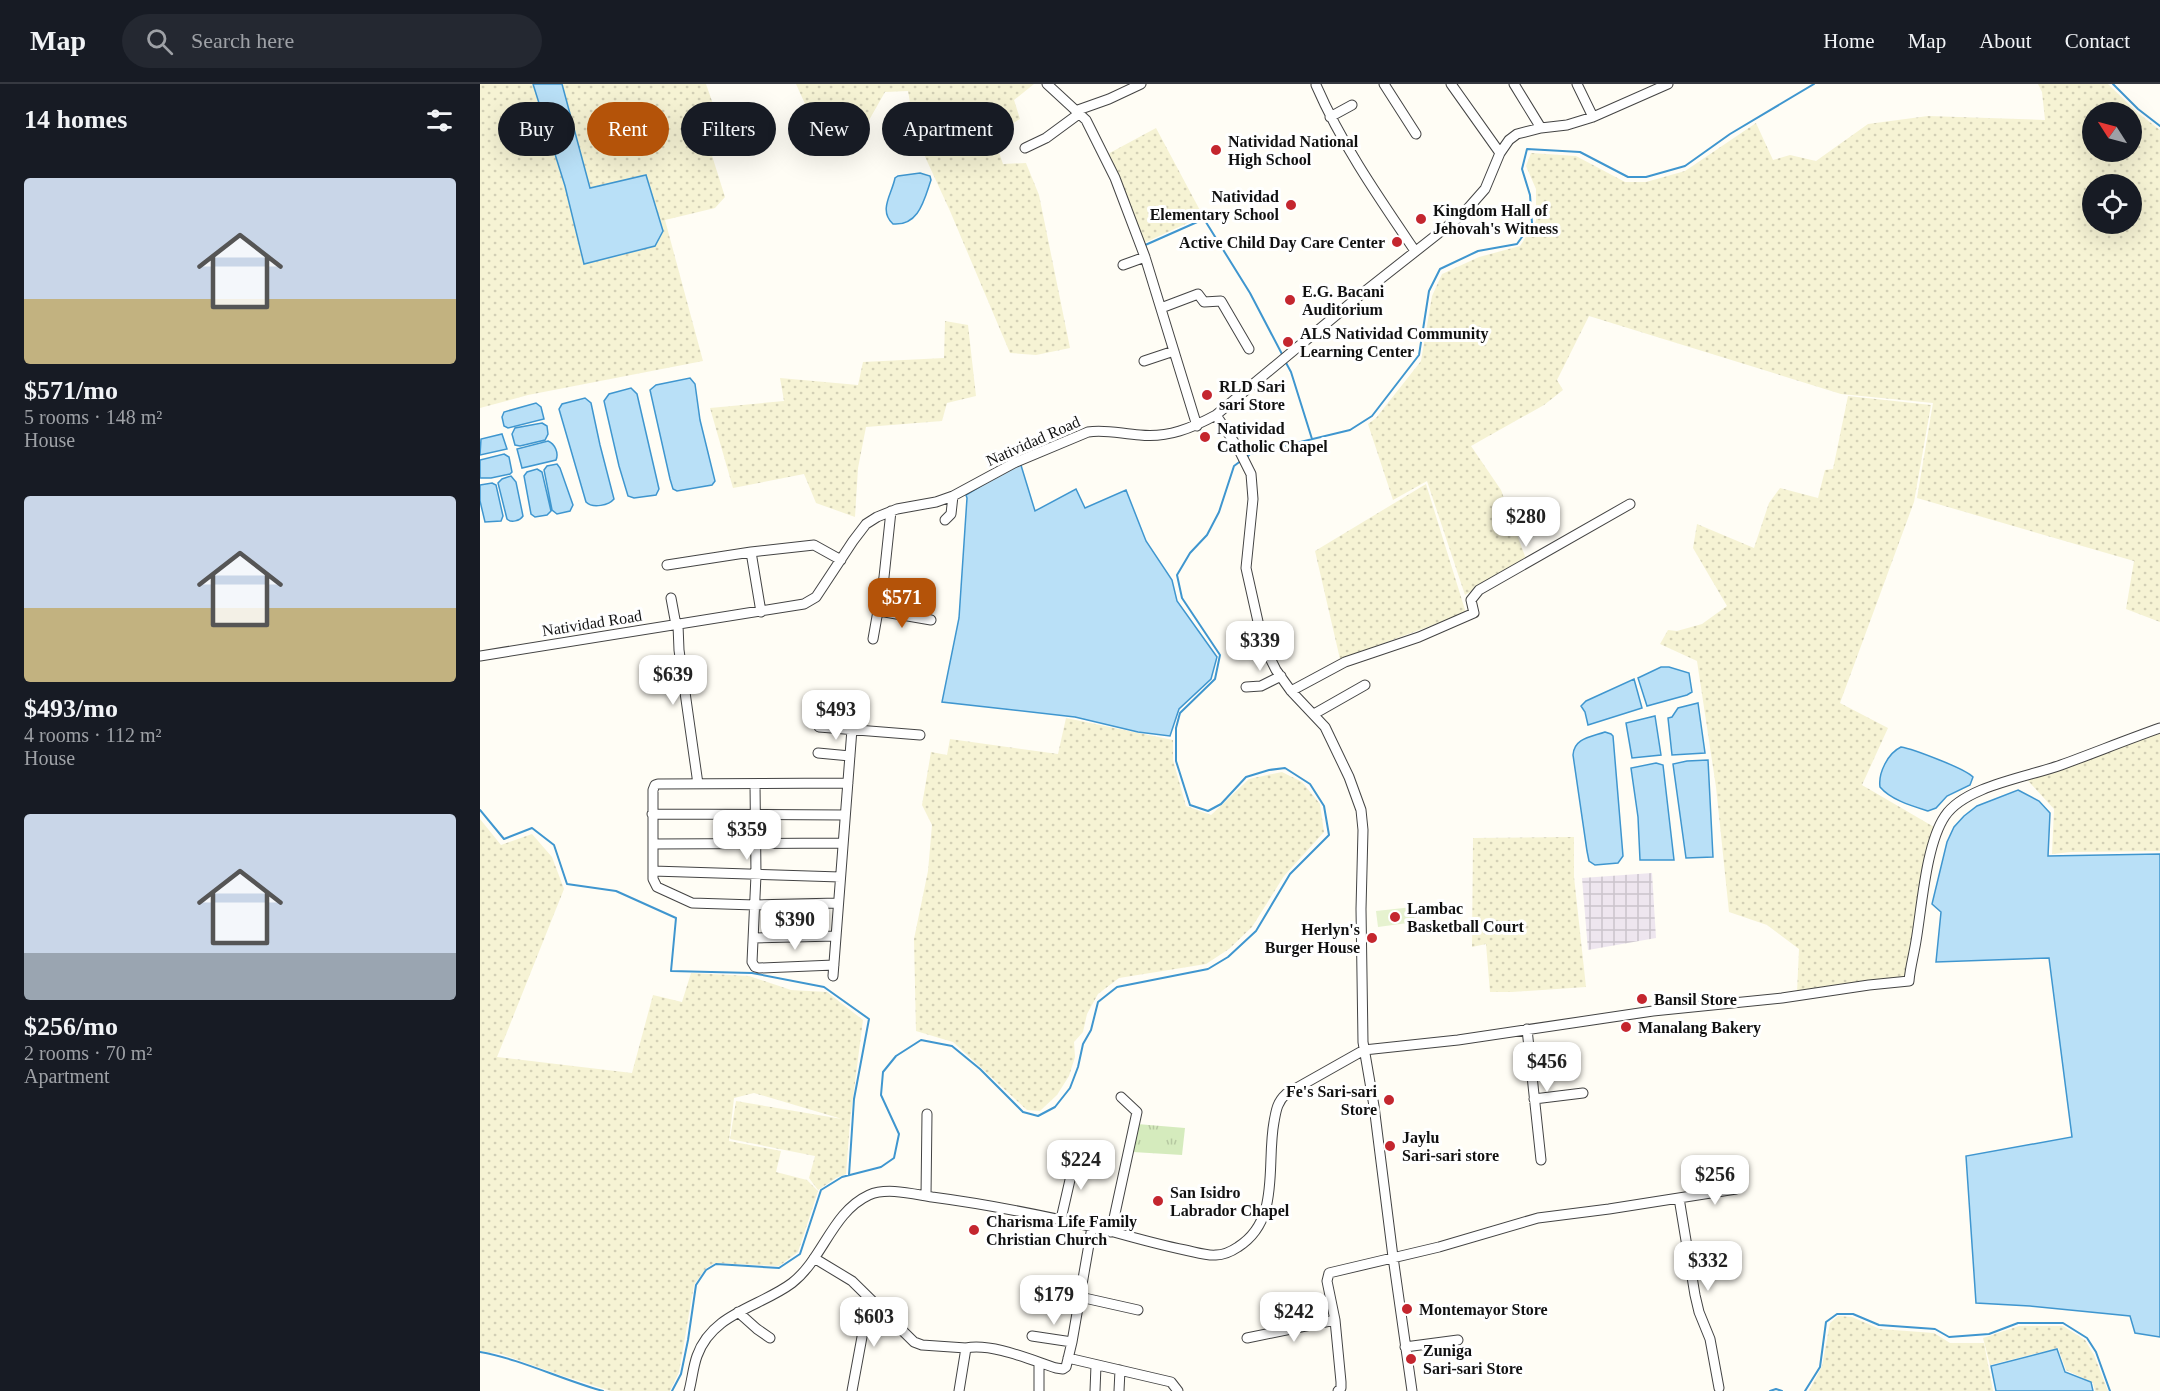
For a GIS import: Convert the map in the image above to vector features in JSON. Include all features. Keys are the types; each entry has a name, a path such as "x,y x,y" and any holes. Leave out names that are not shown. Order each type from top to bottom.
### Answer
{"street":[{"path":"1025,148 1046,138 1079,112 1142,84"},
{"path":"1384,84 1416,134"},
{"path":"1451,84 1500,153"},
{"path":"1515,84 1541,128"},
{"path":"1577,84 1593,117"},
{"name":"Natividad Road","path":"480,656 762,612 810,602 824,587 866,524 891,511 936,502 953,496 1014,463 1088,432 1097,430 1153,436 1176,433 1197,426 1216,415 1463,214 1485,189 1500,153 1509,140 1517,134 1567,125 1593,117 1668,84"},
{"path":"1316,85 1330,117 1362,172 1415,251"},
{"path":"1052,86 1079,112 1091,128 1115,178 1134,223 1197,426"},
{"path":"1330,117 1352,105"},
{"path":"1124,265 1145,257"},
{"path":"1161,308 1198,294 1204,302 1221,301 1250,349"},
{"path":"1144,361 1174,351"},
{"path":"1216,415 1238,448 1251,474 1253,492 1246,550 1247,576 1263,644 1291,691 1324,727 1354,789 1361,810 1363,830 1361,965 1364,1050 1374,1106 1412,1391"},
{"path":"945,520 951,514 953,496"},
{"path":"1291,691 1345,662 1419,637 1474,613 1471,600 1479,590 1630,504"},
{"path":"873,639 885,577 891,511"},
{"path":"667,565 814,545 841,560"},
{"path":"751,552 762,612"},
{"path":"671,598 677,625 698,784"},
{"path":"879,611 931,620"},
{"path":"1246,687 1261,686 1281,676"},
{"path":"1314,714 1365,685"},
{"path":"819,727 920,735"},
{"path":"689,1391 697,1355 706,1339 718,1325 791,1283 814,1257 844,1214 860,1200 872,1194 895,1192 1004,1208 1061,1219 1166,1246 1216,1256 1238,1247 1250,1238 1266,1213 1273,1129 1281,1099 1364,1050 1458,1040 1653,1011 1782,998 1909,981 1932,842 1945,816 1953,807 1967,797 1989,788 2060,765 2106,746 2160,728"},
{"path":"833,976 852,729"},
{"path":"819,753 850,756"},
{"path":"838,903 755,905 692,903 657,887 653,879 653,790 655,785 848,783"},
{"path":"755,784 756,875 752,962 755,967 834,965"},
{"path":"652,814 845,815"},
{"path":"653,844 843,843"},
{"path":"653,871 840,877"},
{"path":"753,938 836,936"},
{"path":"1527,1029 1541,1160"},
{"path":"1534,1099 1582,1093"},
{"path":"1111,1232 1137,1112 1121,1097"},
{"path":"926,1196 927,1114"},
{"path":"1061,1219 1075,1158"},
{"path":"1338,1391 1341,1388 1341,1382 1335,1320 1327,1281 1329,1273 1439,1247 1538,1218 1736,1189"},
{"path":"1679,1198 1695,1295 1710,1339 1719,1388"},
{"path":"814,1257 852,1281 914,1341 922,1345 995,1350 1063,1369 1072,1342 1092,1227"},
{"path":"1080,1297 1120,1308 1138,1310"},
{"path":"852,1391 869,1299"},
{"path":"738,1312 770,1338"},
{"path":"1247,1338 1335,1320"},
{"path":"1032,1336 1072,1342"},
{"path":"1405,1347 1458,1340"},
{"path":"959,1391 966,1348"},
{"path":"1068,1358 1171,1383 1178,1391"},
{"path":"1039,1391 1040,1363"},
{"path":"1095,1391 1096,1365"},
{"path":"1119,1391 1120,1370"}],"shaded area":[{"path":"480,84 706,84 712,102 681,102 681,156 712,156 725,197 715,208 665,220 703,361 528,395 480,408"},
{"path":"796,84 1034,84 1014,100 1020,119 1014,123 1014,102 910,102 908,91 885,92 870,118 870,102 804,102"},
{"path":"2038,84 2108,84 2127,102 2082,102 2082,162 2142,162 2142,116 2160,130 2160,622 2126,609 2134,561 1917,498 1933,403 1841,394 1589,316 1557,380 1563,390 1544,405 1471,446 1501,490 1526,559 1465,595 1427,481 1393,500 1368,424 1376,418 1421,361 1432,296 1442,274 1479,257 1520,246 1536,221 1536,189 1526,166 1531,153 1576,156 1625,182 1646,182 1685,171 1756,123 1773,160 1790,155 1816,161 1868,124 1928,116 2045,120 2042,92"},
{"path":"1156,128 1203,216 1144,243 1139,226 1106,155"},
{"path":"925,156 1000,156 1003,164 1026,163 1039,195 1070,348 1036,355 1010,353"},
{"path":"945,321 968,325 976,396 947,403 942,421 866,427 858,468 855,517 816,503 804,474 733,488 710,408 784,401 780,378 858,385 863,362 944,358"},
{"path":"1848,396 1931,405 1914,502 1840,703 1888,728 1862,785 1934,827 1905,978 1797,993 1799,949 1767,925 1729,912 1716,787 1697,661 1660,644 1668,630 1677,631 1702,624 1727,606 1693,548 1697,524 1754,548 1769,503 1780,488 1818,498 1825,470 1833,469"},
{"path":"1426,484 1466,613 1340,659 1315,551"},
{"path":"1066,718 1173,740 1173,760 1186,806 1211,815 1249,779 1282,772 1302,782 1320,804 1324,832 1284,876 1252,927 1229,949 1206,964 1119,978 1098,994 1087,1014 1083,1032 1074,1042 1075,1057 1069,1076 1057,1095 1040,1111 1027,1110 953,1042 916,1031 914,939 928,871 932,825 922,805 931,752 947,755 950,739 1058,754"},
{"path":"2160,726 2160,851 2052,854 2054,809 2022,774"},
{"path":"480,819 501,845 532,834 552,857 564,889 497,1057 632,1073 653,995 682,1002 691,973 749,976 791,990 827,992 863,1020 850,1121 846,1174 818,1190 809,1178 815,1156 730,1139 736,1101 842,1119 754,1093 734,1098 729,1141 781,1151 776,1172 807,1180 818,1191 798,1252 779,1266 715,1263 706,1268 694,1285 679,1372 670,1391 611,1391 501,1354 480,1351"},
{"path":"1574,837 1574,877 1586,987 1490,992 1486,944 1472,947 1473,838"},
{"path":"1652,873 1656,938 1588,950 1582,878"},
{"path":"1838,1316 1852,1317 1880,1329 1934,1333 1950,1343 1984,1343 1993,1391 1809,1391 1822,1366 1830,1323"},
{"path":"2019,1326 2063,1326 2085,1340 2094,1355 2108,1391 2095,1391 2093,1383 2066,1370 2058,1348 1990,1365 1983,1338"}],"green space":[{"name":"Lambac Basketball Court","path":"1413,907 1415,922 1378,927 1376,911"},
{"path":"1137,1124 1185,1128 1182,1155 1133,1152"}],"water":[{"path":"533,84 562,84 567,102 539,102"},
{"path":"575,132 590,188 646,175 663,231 655,246 584,264 556,156 575,156"},
{"path":"920,173 930,176 931,180 919,210 909,221 893,224 886,208 895,178"},
{"path":"690,378 695,384 700,420 715,481 712,485 677,491 673,489 670,479 650,390 656,385"},
{"path":"631,388 637,394 659,489 656,495 634,498 628,496 604,401 609,394"},
{"path":"585,398 591,403 614,499 601,505 586,502 559,409 562,404"},
{"path":"536,403 541,407 544,419 508,428 504,426 502,417 504,412"},
{"path":"542,423 547,426 548,434 545,440 520,446 515,445 512,434 515,428"},
{"path":"502,434 507,449 480,455 481,439"},
{"path":"548,441 556,449 556,460 522,468 517,449"},
{"path":"504,454 509,457 512,472 510,474 480,478 480,460"},
{"path":"1020,462 1035,511 1076,489 1085,508 1126,490 1146,541 1172,580 1177,601 1217,657 1211,679 1179,709 1170,736 1138,732 1075,717 942,702 959,618 966,495"},
{"path":"557,464 573,505 570,511 557,514 552,510 544,470 547,466"},
{"path":"537,469 542,472 551,511 547,515 535,517 531,514 524,476 527,472"},
{"path":"511,476 516,482 523,516 513,521 507,519 498,483"},
{"path":"492,483 496,485 503,516 501,521 485,522 480,501 480,485"},
{"path":"1661,667 1689,673 1692,692 1647,706 1638,678"},
{"path":"1634,679 1642,708 1588,725 1581,706 1586,701"},
{"path":"1698,703 1705,753 1672,755 1668,718 1672,717 1678,708"},
{"path":"1655,716 1661,755 1632,758 1626,723"},
{"path":"1605,732 1613,736 1623,856 1618,863 1595,865 1589,861 1587,851 1573,755 1576,745 1580,742"},
{"path":"1901,747 1968,773 1973,777 1970,785 1947,796 1936,808 1928,811 1896,799 1880,787 1880,782 1882,770 1888,759"},
{"path":"1708,760 1713,857 1686,858 1673,764"},
{"path":"1656,763 1663,765 1674,860 1640,860 1638,817 1631,768"},
{"path":"2018,790 2039,801 2050,813 2048,856 2160,854 2160,1337 2135,1333 2130,1316 1976,1303 1966,1156 2072,1137 2049,958 1936,962 1941,912 1932,904 1947,842 1954,827 1977,806"},
{"path":"2057,1349 2065,1372 2091,1382 2093,1391 1996,1391 1991,1366"}],"waterway":[{"path":"1247,457 1250,454 1350,430 1372,416 1419,355 1429,291 1440,269 1478,251 1517,244 1532,223 1530,195 1522,169 1527,149 1580,152 1628,177 1646,177 1685,166 1730,134 1814,84"},
{"path":"2113,84 2138,109 2160,126"},
{"path":"1143,246 1204,219 1250,293 1283,356"},
{"path":"1285,361 1291,372 1312,439"},
{"path":"672,1391 681,1374 696,1285 706,1270 716,1264 779,1268 800,1254 821,1190 842,1177 881,1167 894,1158 899,1134 881,1095 883,1072 896,1056 921,1040 952,1046 980,1069 1023,1112 1038,1116 1055,1107 1070,1088 1083,1044 1091,1030 1098,1002 1117,987 1208,969 1228,957 1256,931 1290,874 1329,835 1324,806 1310,784 1285,768 1246,777 1221,804 1208,811 1190,805 1176,761 1176,728 1180,713 1215,679 1220,655 1182,598 1177,575 1190,553 1207,535 1219,512 1234,466 1242,460"},
{"path":"480,810 504,839 532,828 554,845 567,884 616,891 676,918 671,971 752,973 824,987 869,1019 854,1099 849,1175"},
{"path":"1805,1391 1820,1367 1826,1322 1837,1314 1853,1314 1879,1325 1935,1329 1949,1337 1989,1334 2018,1323 2063,1323 2087,1338 2096,1352 2110,1391"},
{"path":"480,1352 603,1391"},
{"path":"1770,1391 1776,1389 1782,1391"}],"place":[{"name":"Natividad National High School","path":"1216,150"},
{"name":"Natividad Elementary School","path":"1291,205"},
{"name":"Kingdom Hall of Jehovah's Witness","path":"1421,219"},
{"name":"Active Child Day Care Center","path":"1397,242"},
{"name":"E.G. Bacani Auditorium","path":"1290,300"},
{"name":"ALS Natividad Community Learning Center","path":"1288,342"},
{"name":"RLD Sari sari Store","path":"1207,395"},
{"name":"Natividad Catholic Chapel","path":"1205,437"},
{"name":"Lambac Basketball Court","path":"1395,917"},
{"name":"Herlyn's Burger House","path":"1372,938"},
{"name":"Bansil Store","path":"1642,999"},
{"name":"Manalang Bakery","path":"1626,1027"},
{"name":"Fe's Sari-sari Store","path":"1389,1100"},
{"name":"Jaylu Sari-sari store","path":"1390,1146"},
{"name":"San Isidro Labrador Chapel","path":"1158,1201"},
{"name":"Charisma Life Family Christian Church","path":"974,1230"},
{"name":"Montemayor Store","path":"1407,1309"},
{"name":"Zuniga Sari-sari Store","path":"1411,1359"}]}
